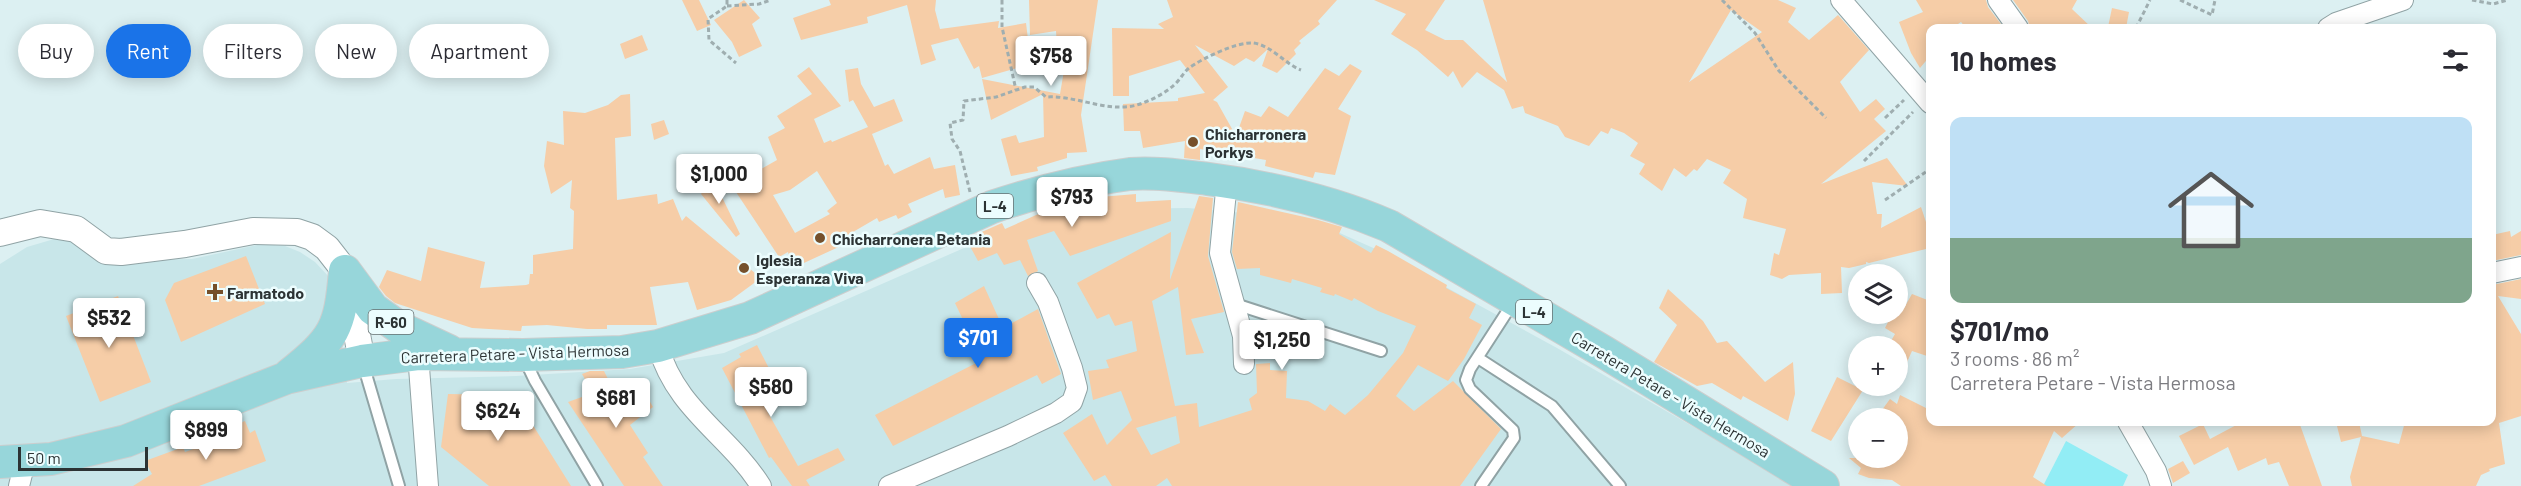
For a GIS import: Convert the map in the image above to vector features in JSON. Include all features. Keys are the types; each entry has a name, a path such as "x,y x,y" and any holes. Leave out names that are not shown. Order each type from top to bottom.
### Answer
{"main road":[{"name":"Carretera Petare - Vista Hermosa","path":"286,378 362,361 418,354 523,355 622,352 658,346 750,318 975,214 1032,194 1131,174 1167,174 1227,181 1296,195 1360,213 1414,240 1604,352 1823,486"},
{"name":"R-60","path":"345,271 373,309 400,328 453,353"},
{"path":"286,378 319,349 337,326 341,312 345,271"},
{"name":"L-4","path":"15,470 126,441 286,378"}],"street":[{"path":"1841,0 1924,96"},
{"path":"1998,0 2015,24"},
{"path":"2334,24 2403,0"},
{"path":"1227,181 1220,253 1243,336 1244,364"},
{"name":"R-60","path":"0,233 40,223 75,229 106,251 121,252 185,244 253,231 287,231 312,237 327,248 345,271 362,361"},
{"path":"2496,272 2521,267"},
{"path":"890,486 1008,436 1056,413 1072,402 1077,388 1072,368 1048,302 1037,283"},
{"path":"658,346 663,365 673,383 694,410 753,473 761,486"},
{"path":"418,354 428,486"},
{"path":"2130,426 2156,471 2161,486"}],"lane":[{"path":"1481,486 1514,438 1513,430 1470,389 1466,380 1514,301"},
{"path":"1235,304 1381,351"},
{"path":"523,355 535,381 597,486"},
{"path":"1478,357 1552,406 1620,486"},
{"path":"362,361 399,486"}],"path":[{"path":"726,6 727,0"},
{"path":"736,63 709,40 708,19 726,6 759,4 771,0"},
{"path":"1002,0 1002,27 1016,90"},
{"path":"1722,0 1755,33 1779,71 1826,118"},
{"path":"2138,24 2150,0"},
{"path":"2180,0 2212,15 2215,0"},
{"path":"2472,0 2493,4 2508,0"},
{"path":"975,214 960,151 952,139 950,123 963,120 964,101 996,97 1025,87 1034,87 1046,97 1105,105 1135,106 1175,85 1189,69 1215,54 1225,49 1253,43 1301,70"},
{"path":"1885,118 1924,96"},
{"path":"1864,161 1924,96"},
{"path":"1885,200 1926,172"}],"shaded area":[{"path":"1188,208 1279,216 1324,226 1380,251 1557,348 1796,486 0,486 0,264 27,247 61,237 143,260 192,259 262,244 285,246 300,252 315,262 330,278 337,296 347,383 630,369 724,353 980,241 1098,209"},
{"path":"2066,441 2128,475 2123,486 2043,486"}],"building":[{"path":"682,0 699,0 711,25 697,31"},
{"path":"744,0 760,18 752,24 762,46 739,57 732,42 714,20"},
{"path":"829,0 936,0 935,10 940,29 999,21 998,28 1026,23 1031,64 982,78 979,66 974,69 958,38 931,45 936,60 921,65 907,5 867,17 868,23 801,40 793,18 831,5"},
{"path":"1029,0 1098,0 1081,115 1087,152 1067,153 1067,158 1037,167 1038,171 1011,176 1001,139 1016,135 1019,143 1044,137 1043,94 991,120 982,79 1060,94 1068,47 1057,47 1056,31 1030,35"},
{"path":"1167,0 1337,0 1318,21 1320,24 1299,41 1301,43 1294,50 1296,54 1277,73 1262,66 1268,49 1254,62 1246,58 1234,66 1195,45 1228,87 1213,100 1217,102 1236,136 1245,111 1261,117 1269,106 1288,117 1325,68 1339,76 1350,64 1362,71 1338,109 1351,116 1335,175 1315,172 1313,178 1265,166 1266,160 1200,149 1200,160 1184,158 1185,141 1143,148 1140,131 1124,131 1123,104 1178,101 1178,98 1205,93 1180,60 1129,76 1129,96 1113,96 1112,28 1164,29 1158,24 1173,17"},
{"path":"1374,0 1445,0 1425,30 1445,40 1463,40 1507,82 1483,0 1778,0 1796,8 1788,22 1809,40 1838,15 1869,50 1840,82 1860,112 1876,99 1885,109 1874,119 1886,131 1821,184 1887,158 1908,186 1872,182 1877,214 1882,214 1881,228 1921,207 1926,222 1926,249 1866,262 1866,264 1848,264 1848,268 1841,267 1842,293 1821,294 1821,273 1789,275 1782,279 1770,275 1774,253 1779,255 1786,229 1743,218 1747,199 1723,183 1731,170 1707,159 1697,171 1694,169 1686,177 1674,168 1662,191 1639,174 1645,164 1630,156 1638,143 1624,133 1611,128 1608,134 1601,131 1589,146 1565,137 1558,126 1525,113 1523,106 1512,109 1504,90 1477,72 1462,88 1453,71 1448,77 1417,50 1391,34 1406,14","holes":["1731,10 1762,32 1689,82"]},
{"path":"1916,0 1986,0 1988,7 2001,24 1963,24 1961,22 1958,24 1926,24 1926,61 1920,68 1911,53 1899,22 1923,12"},
{"path":"2013,0 2077,0 2072,9 2088,24 2029,24"},
{"path":"2112,8 2129,12 2127,24 2109,24"},
{"path":"642,35 648,50 625,59 620,44"},
{"path":"809,67 841,106 814,119 824,143 831,140 832,142 868,127 853,100 849,102 845,70 858,68 861,84 874,107 894,99 903,121 872,134 885,166 888,164 894,174 930,157 934,169 955,165 960,195 945,198 943,189 908,204 912,212 898,219 896,215 879,222 877,218 841,239 843,245 793,268 788,252 779,257 730,183 746,168 752,174 777,160 768,137 785,128 777,116 812,94 797,76","holes":["817,171 837,203 827,211 830,214 795,233 773,195 790,190"]},
{"path":"630,94 631,136 615,138 617,200 657,194 658,204 673,199 682,221 686,216 761,278 731,300 697,310 688,282 650,287 657,325 607,325 607,329 547,325 522,326 521,331 472,328 395,303 386,296 379,287 387,270 421,281 428,247 485,262 480,288 529,284 530,274 533,274 533,255 573,249 574,211 570,208 572,180 551,194 544,166 547,141 564,145 563,111 585,113 608,105 621,95"},
{"path":"664,120 669,134 654,140 651,124"},
{"path":"712,179 724,190 720,193 740,234 736,237 701,194"},
{"path":"1136,194 1136,202 1171,200 1171,221 1070,256 1054,231 1027,240 1038,271 1028,276 1020,260 1004,265 997,253 978,261 966,239 1002,223 1005,229 1054,207 1100,197"},
{"path":"1199,196 1213,198 1208,256 1224,312 1191,319 1204,353 1186,355 1178,287 1152,301 1175,406 1197,403 1199,427 1252,410 1249,399 1257,393 1256,364 1270,363 1270,370 1287,371 1286,398 1308,401 1325,411 1330,404 1345,415 1368,395 1403,353 1416,326 1378,311 1354,298 1352,301 1335,294 1334,296 1320,292 1322,288 1292,279 1291,283 1260,275 1260,268 1237,269 1232,252 1238,202 1342,227 1339,234 1371,253 1376,245 1476,304 1469,318 1482,325 1464,359 1448,381 1418,365 1396,396 1414,411 1453,381 1501,429 1460,486 1172,486 1167,478 1156,486 1112,486 1105,475 1094,481 1063,433 1092,414 1107,445 1132,420 1121,391 1093,400 1088,371 1109,368 1106,360 1137,351 1132,321 1115,326 1109,314 1097,319 1077,283 1171,232 1170,280","holes":["1176,416 1180,443 1151,455 1136,428"]},
{"path":"2510,231 2511,237 2521,231 2521,255 2496,260 2496,234"},
{"name":"Farmatodo","path":"246,256 265,304 181,342 165,300 174,283"},
{"path":"2521,279 2521,299 2498,296 2521,334 2521,416 2499,423 2505,464 2489,469 2490,471 2481,475 2476,486 2352,486 2350,477 2361,437 2341,442 2337,426 2360,426 2362,436 2399,444 2404,426 2496,426 2496,284"},
{"path":"984,286 1003,328 1038,309 1061,374 1042,384 1037,375 893,446 875,415 982,360 955,303"},
{"path":"1668,289 1703,321 1717,343 1727,341 1765,382 1793,362 1795,394 1788,421 1743,396 1741,400 1712,383 1697,386 1654,362 1677,325 1659,308"},
{"path":"1912,294 1926,299 1926,356 1912,351 1908,360 1908,336 1894,336 1895,334 1885,328 1887,324 1908,324 1908,301"},
{"path":"118,296 151,382 100,402 66,316"},
{"path":"757,345 777,384 757,393 798,466 838,448 845,460 806,480 810,486 792,486 771,457 769,458 722,368 741,357 739,354"},
{"path":"590,371 604,371 619,401 641,386 653,407 630,425 648,453 643,457 663,486 624,486 568,402 593,393 582,374"},
{"path":"1837,377 1848,382 1848,396 1859,396 1852,408 1848,408 1848,414 1831,441 1811,431"},
{"path":"448,394 514,395 571,486 489,486 441,447"},
{"path":"1900,396 1902,396 1926,408 1926,426 2076,426 2062,438 2054,431 2033,477 2047,486 1901,486 1892,480 1869,478 1858,474 1861,468 1908,468 1908,408 1883,408 1890,399 1897,404"},
{"path":"245,421 250,433 255,430 266,461 199,486 133,486 152,474 145,461 183,447 185,452 234,434 232,426"},
{"path":"2199,426 2204,426 2210,439 2234,426 2300,426 2322,486 2289,486 2279,462 2268,465 2266,458 2238,471 2228,447 2194,465 2179,436"},
{"path":"2183,461 2190,473 2173,483 2168,469"}],"place":[{"name":"Chicharronera Porkys","path":"1193,142"},
{"name":"Chicharronera Betania","path":"820,238"},
{"name":"Iglesia Esperanza Viva","path":"744,268"},
{"name":"Farmatodo","path":"215,292"}]}
